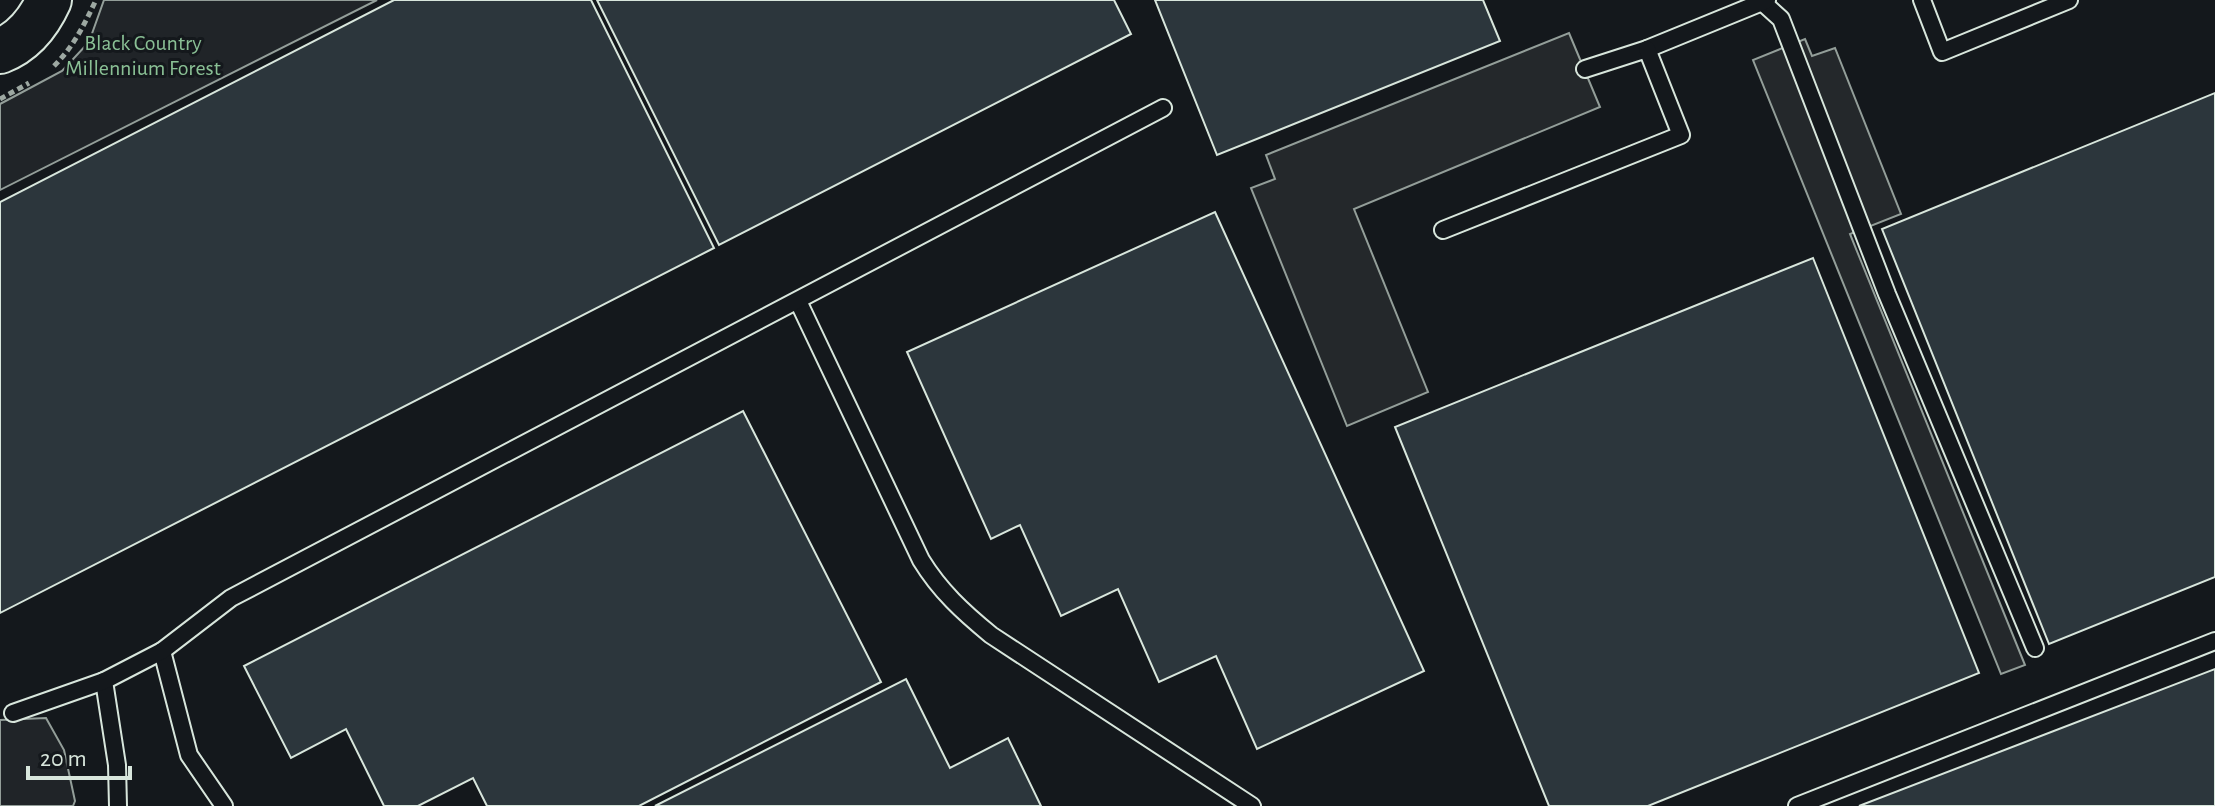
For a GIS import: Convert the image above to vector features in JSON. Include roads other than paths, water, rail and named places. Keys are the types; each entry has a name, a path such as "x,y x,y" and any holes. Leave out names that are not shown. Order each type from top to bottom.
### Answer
{"main road":[{"path":"0,51 9,48 31,30 49,0"}],"lane":[{"path":"1922,0 1942,52 2069,0"},
{"path":"1585,69 1647,49 1763,1 1781,19 1887,294 2035,648"},
{"path":"1443,230 1681,135 1647,49"},
{"path":"13,713 104,681 162,651 231,598 1163,108"},
{"path":"798,301 921,560 936,584 958,608 991,635 1252,806"},
{"path":"1797,806 2215,641"},
{"path":"162,651 189,755 224,806"},
{"path":"104,681 117,765 118,806"}],"park label":[{"name":"Black Country Millennium Forest","path":"143,56"}]}
